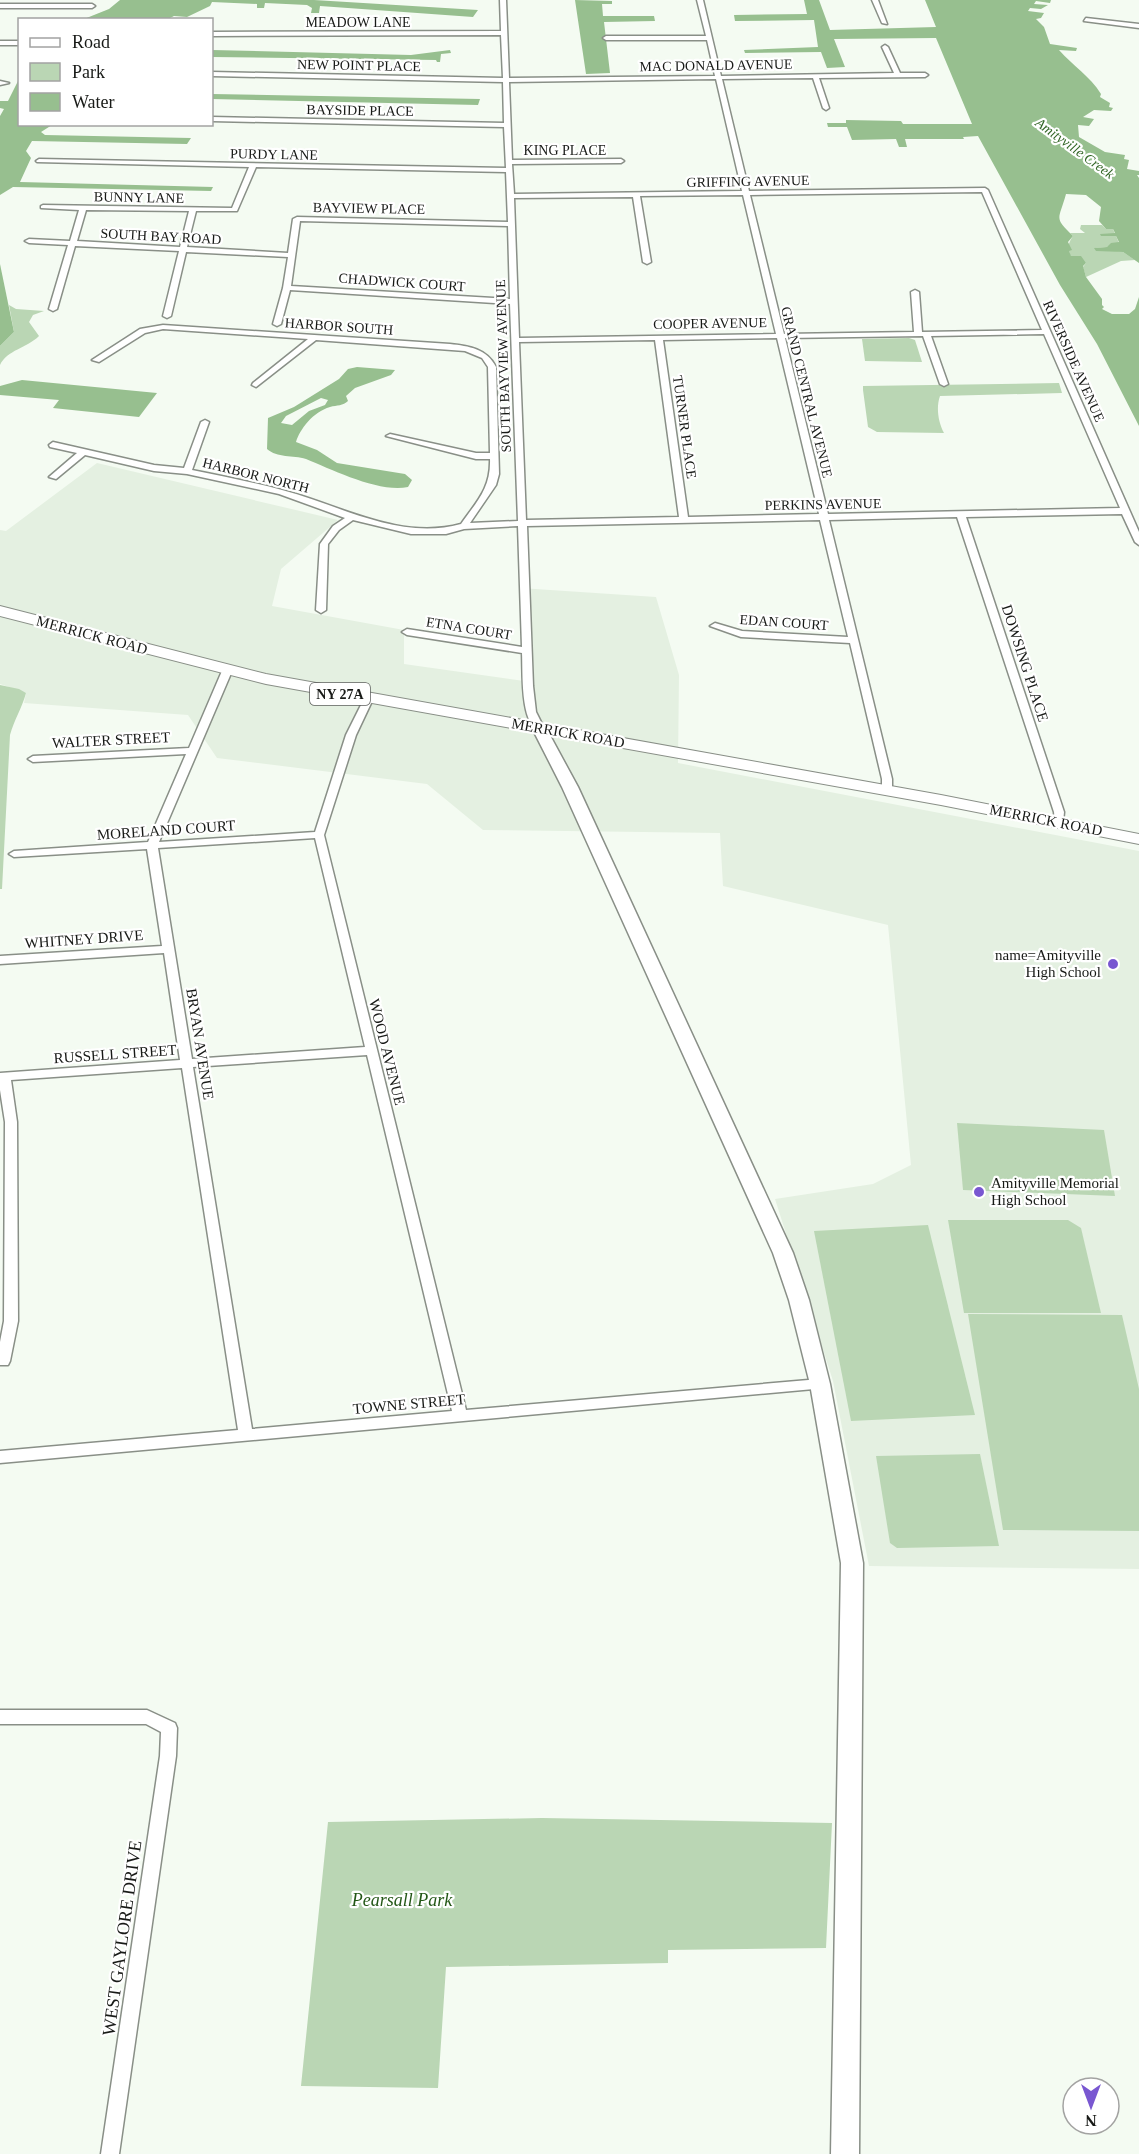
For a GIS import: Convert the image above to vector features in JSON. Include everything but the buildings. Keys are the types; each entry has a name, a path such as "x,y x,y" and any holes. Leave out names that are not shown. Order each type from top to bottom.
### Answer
{"main road":[{"name":"MERRICK ROAD","path":"0,611 227,671 368,699 1059,821 1139,839"},
{"path":"539,728 574,797 783,1253 799,1300 820,1384 852,1563 845,2154"}],"street":[{"name":"SOUTH BAYVIEW AVENUE","path":"503,0 526,651 531,711 539,728"},
{"name":"GRAND CENTRAL AVENUE","path":"700,0 887,779 887,791"},
{"path":"875,0 885,23"},
{"path":"0,6 92,6"},
{"path":"1086,20 1139,26"},
{"name":"MEADOW LANE","path":"213,34 504,33"},
{"path":"606,38 709,38"},
{"path":"0,43 18,43"},
{"path":"885,46 898,75"},
{"name":"NEW POINT PLACE","path":"213,74 507,80"},
{"name":"MAC DONALD AVENUE","path":"507,80 925,75"},
{"path":"815,76 826,108"},
{"name":"BAYSIDE PLACE","path":"213,119 509,125"},
{"name":"PURDY LANE","path":"39,161 509,166"},
{"name":"KING PLACE","path":"509,166 621,161"},
{"name":"BUNNY LANE","path":"43,207 235,210 253,165"},
{"name":"GRIFFING AVENUE","path":"511,196 985,190"},
{"name":"RIVERSIDE AVENUE","path":"985,190 1139,542"},
{"path":"636,194 647,262"},
{"path":"53,309 83,208"},
{"path":"167,316 193,209"},
{"name":"BAYVIEW PLACE","path":"277,324 287,288 297,219 512,224"},
{"name":"SOUTH BAY ROAD","path":"29,241 292,255"},
{"name":"CHADWICK COURT","path":"287,288 515,302"},
{"path":"915,292 922,334 944,384"},
{"name":"HARBOR SOUTH","path":"96,360 152,328 459,347 481,354 490,360 492,367 495,456 492,485 464,526"},
{"name":"COOPER AVENUE","path":"516,340 1047,332"},
{"name":"TURNER PLACE","path":"659,338 684,520"},
{"path":"255,385 313,339"},
{"name":"HARBOR NORTH","path":"187,471 205,422"},
{"path":"390,436 476,456 495,456"},
{"name":"HARBOR NORTH","path":"53,445 154,468 187,471 281,492 352,517 411,531 446,531 464,526 522,523"},
{"path":"53,477 84,451"},
{"name":"PERKINS AVENUE","path":"522,523 1125,512"},
{"name":"DOWSING PLACE","path":"961,515 1059,812 1059,821"},
{"path":"321,610 324,544 336,528 352,517"},
{"name":"EDAN COURT","path":"715,627 741,634 852,640"},
{"name":"ETNA COURT","path":"407,632 526,651"},
{"path":"152,845 227,671"},
{"path":"320,835 351,735 368,699"},
{"name":"WALTER STREET","path":"33,759 191,751"},
{"name":"MORELAND COURT","path":"14,854 320,835"},
{"name":"WOOD AVENUE","path":"320,835 460,1416"},
{"name":"BRYAN AVENUE","path":"152,845 246,1435"},
{"name":"WHITNEY DRIVE","path":"0,960 170,949"},
{"name":"RUSSELL STREET","path":"2,1077 371,1051"},
{"path":"2,1077 11,1122 11,1321 3,1361"},
{"name":"TOWNE STREET","path":"0,1456 820,1384"},
{"name":"WEST GAYLORE DRIVE","path":"0,1717 147,1717 169,1728 168,1756 110,2154"}],"shaded area":[{"path":"97,463 338,520 281,569 272,606 404,630 404,664 524,681 520,588 656,597 679,675 678,763 1139,851 1139,1569 869,1566 833,1381 775,1199 873,1184 911,1165 888,925 723,886 720,833 483,830 427,784 217,758 188,715 24,703 26,693 0,684 0,530 6,531"}],"green space":[{"path":"1081,225 1102,225 1106,229 1113,229 1115,234 1101,234 1116,236 1119,243 1095,248 1123,252 1135,260 1121,261 1086,277 1083,267 1086,263 1071,257 1069,248 1073,236 1070,233 1085,233 1080,229"},
{"path":"9,305 16,309 44,311 33,315 29,322 39,336 12,352 0,365 0,346 14,332"},
{"path":"909,338 915,340 922,362 865,361 862,339"},
{"path":"1059,383 1062,393 940,396 938,414 944,433 877,432 868,427 863,390 863,386"},
{"path":"0,685 26,693 10,735 2,889 0,889"},
{"path":"957,1123 1104,1130 1115,1196 963,1190"},
{"path":"948,1220 1068,1220 1081,1228 1101,1313 964,1313"},
{"path":"928,1225 975,1415 851,1421 814,1231"},
{"path":"968,1314 1122,1315 1139,1389 1139,1531 1003,1530"},
{"path":"980,1454 999,1546 897,1548 890,1543 876,1456"},
{"name":"Pearsall Park","path":"542,1818 832,1823 826,1948 668,1950 668,1963 446,1967 438,2088 301,2086 328,1822"}],"water":[{"path":"120,0 314,0 478,10 473,17 320,6 319,13 311,13 312,8 307,5 265,3 264,8 257,8 257,4 212,2 210,6 187,17 86,18 109,9"},
{"path":"575,0 612,1 612,4 602,4 603,16 654,16 655,21 604,22 610,73 586,74"},
{"name":"Amityville Creek","path":"804,0 819,0 830,30 936,27 925,0 1051,0 1050,3 1036,1 1034,4 1048,5 1041,9 1030,8 1028,11 1044,13 1041,18 1036,19 1044,27 1050,44 1077,48 1076,51 1059,50 1092,82 1101,94 1100,97 1110,103 1109,107 1113,108 1111,111 1094,110 1083,117 1094,119 1089,126 1078,125 1079,137 1105,152 1125,155 1124,159 1129,160 1127,169 1139,171 1137,175 1139,178 1139,263 1123,252 1096,251 1094,248 1107,247 1111,243 1119,242 1116,236 1101,236 1100,234 1115,233 1113,229 1106,229 1099,221 1101,207 1086,195 1066,194 1059,218 1062,225 1073,236 1068,242 1072,250 1069,251 1071,256 1081,256 1086,263 1083,266 1086,277 1102,299 1104,307 1102,309 1112,314 1129,314 1135,309 1139,297 1139,426 1097,344 1060,285 978,136 963,137 964,139 905,139 907,147 899,147 896,139 852,140 847,127 828,127 827,123 846,123 846,120 901,121 903,124 972,124 936,38 834,39 845,67 827,68 821,52 745,53 744,50 818,47 814,20 735,21 734,15 807,14"},
{"path":"213,50 411,55 450,50 451,53 441,54 440,62 436,60 213,57"},
{"path":"18,81 18,126 50,126 41,132 45,135 191,138 187,144 32,141 26,151 31,158 20,182 213,187 211,191 13,187 0,195 0,116 4,109 0,108 0,101 8,101"},
{"path":"213,94 480,99 478,105 213,99"},
{"path":"0,264 14,332 0,346"},
{"path":"357,367 395,370 391,375 355,388 346,396 348,401 344,404 324,409 318,413 304,427 296,442 317,450 337,463 405,474 412,480 408,487 396,488 370,484 306,459 280,455 267,449 268,418 294,407 339,379 348,369","holes":["321,398 328,400 325,405 309,411 292,425 281,423 286,416"]},
{"path":"22,380 157,393 139,417 53,408 59,400 0,395 0,386"}],"place":[{"name":"name=Amityville High School","path":"1113,964"},
{"name":"Amityville Memorial High School","path":"979,1192"}]}
